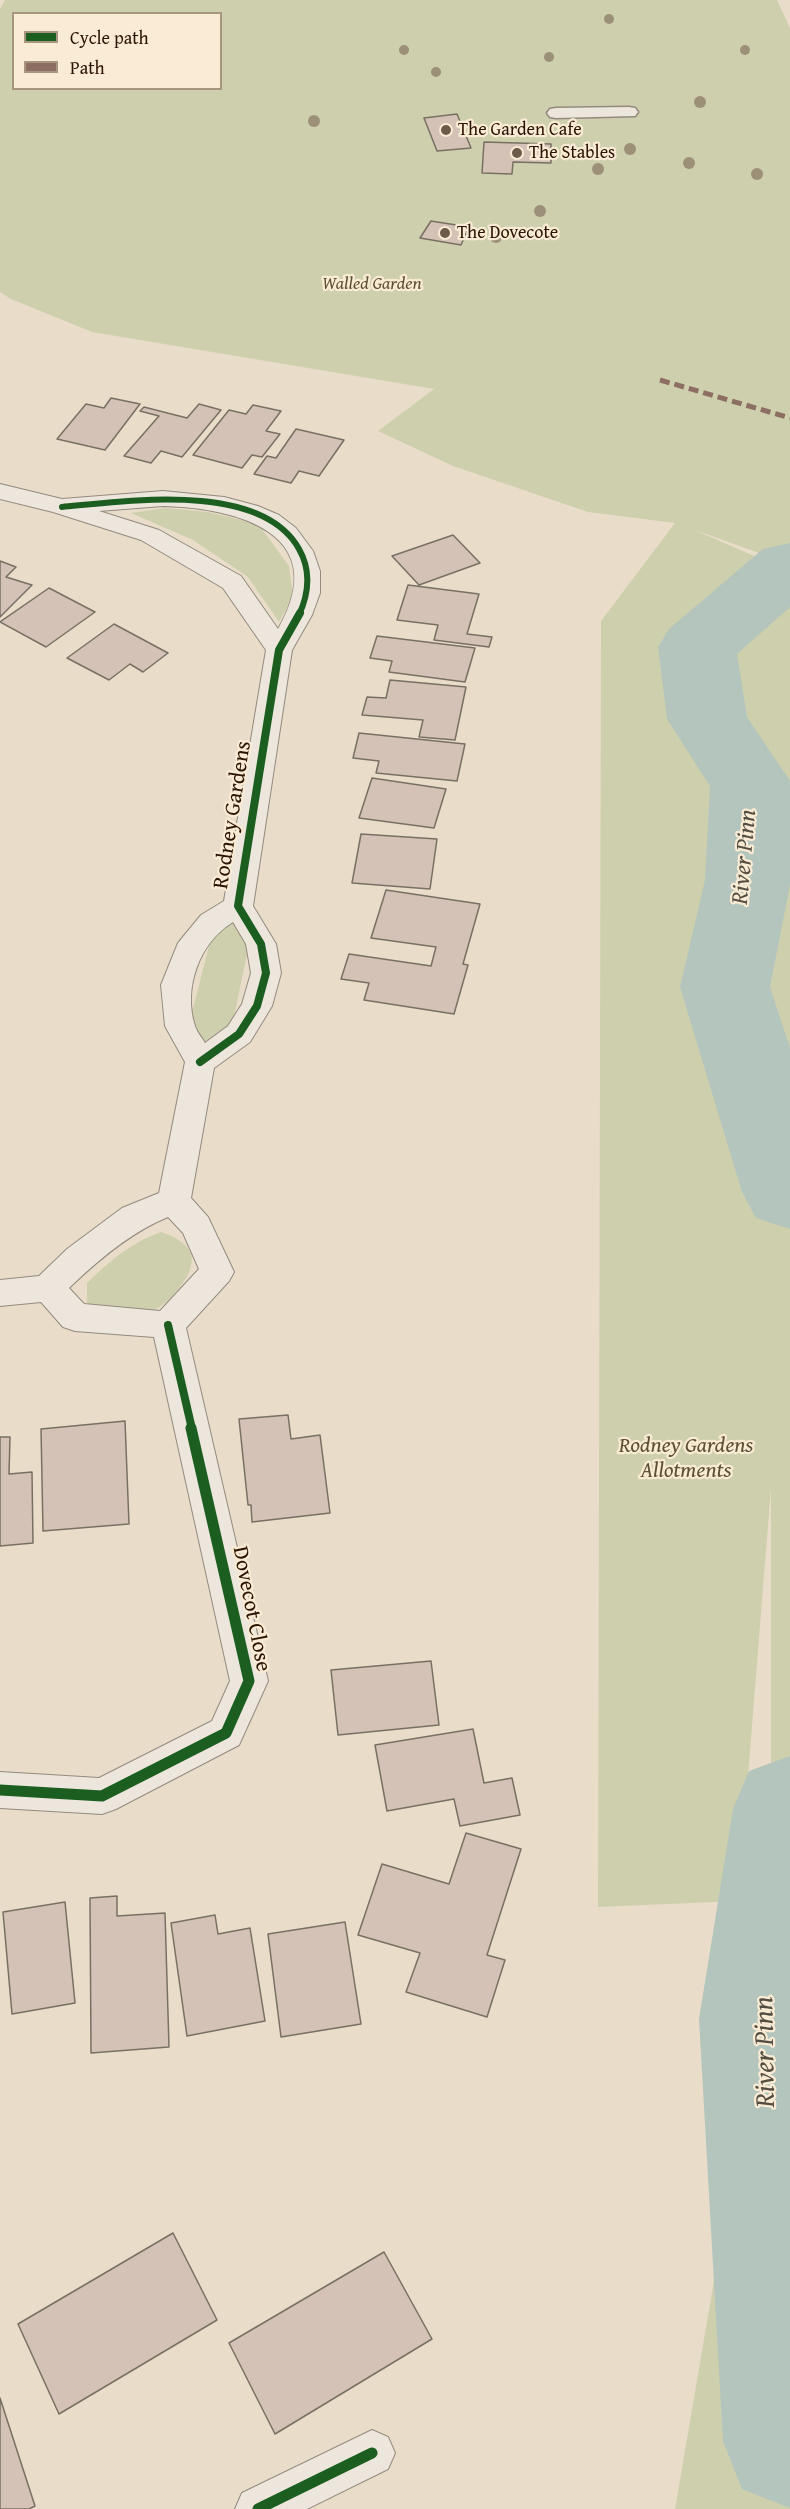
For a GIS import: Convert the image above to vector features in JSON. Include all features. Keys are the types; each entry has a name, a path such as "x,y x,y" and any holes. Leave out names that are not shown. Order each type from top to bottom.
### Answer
{"street":[{"path":"0,491 62,507 150,535 232,582 279,650 307,595 309,576 304,557 289,536 270,520 227,506 175,499 62,507"},
{"name":"Rodney Gardens","path":"238,906 211,922 189,950 176,985 180,1026 200,1062 239,1034 257,1006 266,973 261,944 238,906 279,650"},
{"path":"174,1201 200,1062"},
{"path":"0,1293 48,1288 79,1258 134,1217 174,1201"},
{"path":"48,1288 75,1317 168,1325 217,1272 196,1226 174,1201"},
{"name":"Dovecot Close","path":"0,1790 102,1796 226,1733 249,1681 168,1325"},
{"path":"258,2509 372,2453"}],"lane":[{"path":"556,113 629,112"}],"green space":[{"path":"5,0 777,0 790,28 790,564 692,529 773,564 673,658 720,772 697,647 790,581 790,2509 675,2509 771,1947 771,1488 738,1901 598,1907 601,621 675,523 588,512 453,466 378,431 434,389 92,332 11,299 0,292 0,9","holes":["725,803 772,1052 771,1220 708,980"]},
{"path":"166,508 208,512 258,524 289,566 293,597 279,622 248,577 193,540 131,513"},
{"path":"233,922 249,945 232,1026 206,1045 189,1024 211,938"},
{"path":"161,1232 178,1240 189,1249 191,1254 190,1270 180,1288 165,1303 151,1311 104,1318 87,1302 87,1283 121,1253"}],"building":[{"name":"The Garden Cafe","path":"457,114 471,148 437,151 424,118"},
{"name":"The Stables","path":"484,142 551,144 551,163 513,162 512,174 482,173"},
{"name":"The Dovecote","path":"431,221 469,227 461,245 420,238"},
{"path":"111,398 140,404 105,450 57,439 86,404 104,408"},
{"path":"199,404 221,410 182,457 161,451 151,463 124,456 159,416 140,411 144,407 187,418"},
{"path":"253,405 281,411 266,431 280,434 262,457 252,455 242,468 193,455 229,410 246,414"},
{"path":"296,429 344,440 319,476 299,471 291,483 254,474 267,456 276,458"},
{"path":"453,535 480,563 419,585 392,556"},
{"path":"0,561 16,567 6,577 32,585 0,617"},
{"path":"408,585 479,594 467,634 492,637 489,647 434,640 438,625 397,620"},
{"path":"49,588 95,612 46,647 0,622"},
{"path":"114,624 168,653 143,672 130,664 109,680 67,658"},
{"path":"377,636 475,648 465,682 389,672 392,661 370,658"},
{"path":"390,680 466,687 455,740 419,737 423,720 362,715 367,697 386,698"},
{"path":"359,733 465,744 457,781 376,773 379,761 353,758"},
{"path":"372,778 446,789 434,828 359,818"},
{"path":"361,834 437,839 430,889 352,883"},
{"path":"386,890 480,904 463,964 468,965 454,1014 364,1000 369,983 341,979 349,954 431,966 436,947 371,938"},
{"path":"288,1415 291,1439 320,1435 330,1513 252,1522 251,1505 248,1505 239,1419"},
{"path":"125,1421 129,1524 43,1531 41,1429"},
{"path":"0,1437 10,1437 9,1474 32,1472 33,1543 0,1546"},
{"path":"431,1661 439,1725 338,1735 331,1670"},
{"path":"473,1729 484,1783 512,1778 520,1815 460,1826 454,1799 387,1811 375,1745"},
{"path":"466,1833 521,1849 487,1955 505,1960 487,2017 406,1992 420,1953 358,1935 382,1864 449,1884"},
{"path":"117,1896 117,1916 165,1913 169,2047 91,2053 90,1898"},
{"path":"65,1902 75,2003 12,2014 3,1912"},
{"path":"215,1915 218,1934 250,1928 265,2021 187,2036 171,1923"},
{"path":"345,1922 361,2024 281,2037 268,1934"},
{"path":"173,2233 217,2320 59,2414 18,2324"},
{"path":"384,2252 432,2339 275,2434 229,2343"},
{"path":"0,2398 35,2506 29,2509 0,2509"}],"waterway":[{"name":"River Pinn","path":"790,566 697,647 707,719 751,785 748,880 725,987 790,1192"},
{"name":"River Pinn","path":"790,1809 760,2019 790,2441"}],"marked path":[{"path":"660,380 790,418"}],"cycle path":[{"path":"62,507 163,499 199,501 237,508 260,515 287,533 300,551 307,571 305,600 279,650 238,906 261,944 266,973 257,1006 239,1034 200,1062"},
{"path":"0,1790 102,1796 226,1733 249,1681 168,1325"},
{"path":"258,2509 372,2453"}],"place":[{"name":"The Garden Cafe","path":"446,130"},
{"name":"The Stables","path":"517,153"},
{"name":"The Dovecote","path":"445,233"}],"park label":[{"name":"Walled Garden","path":"372,284"},
{"name":"Rodney Gardens Allotments","path":"686,1458"}]}
